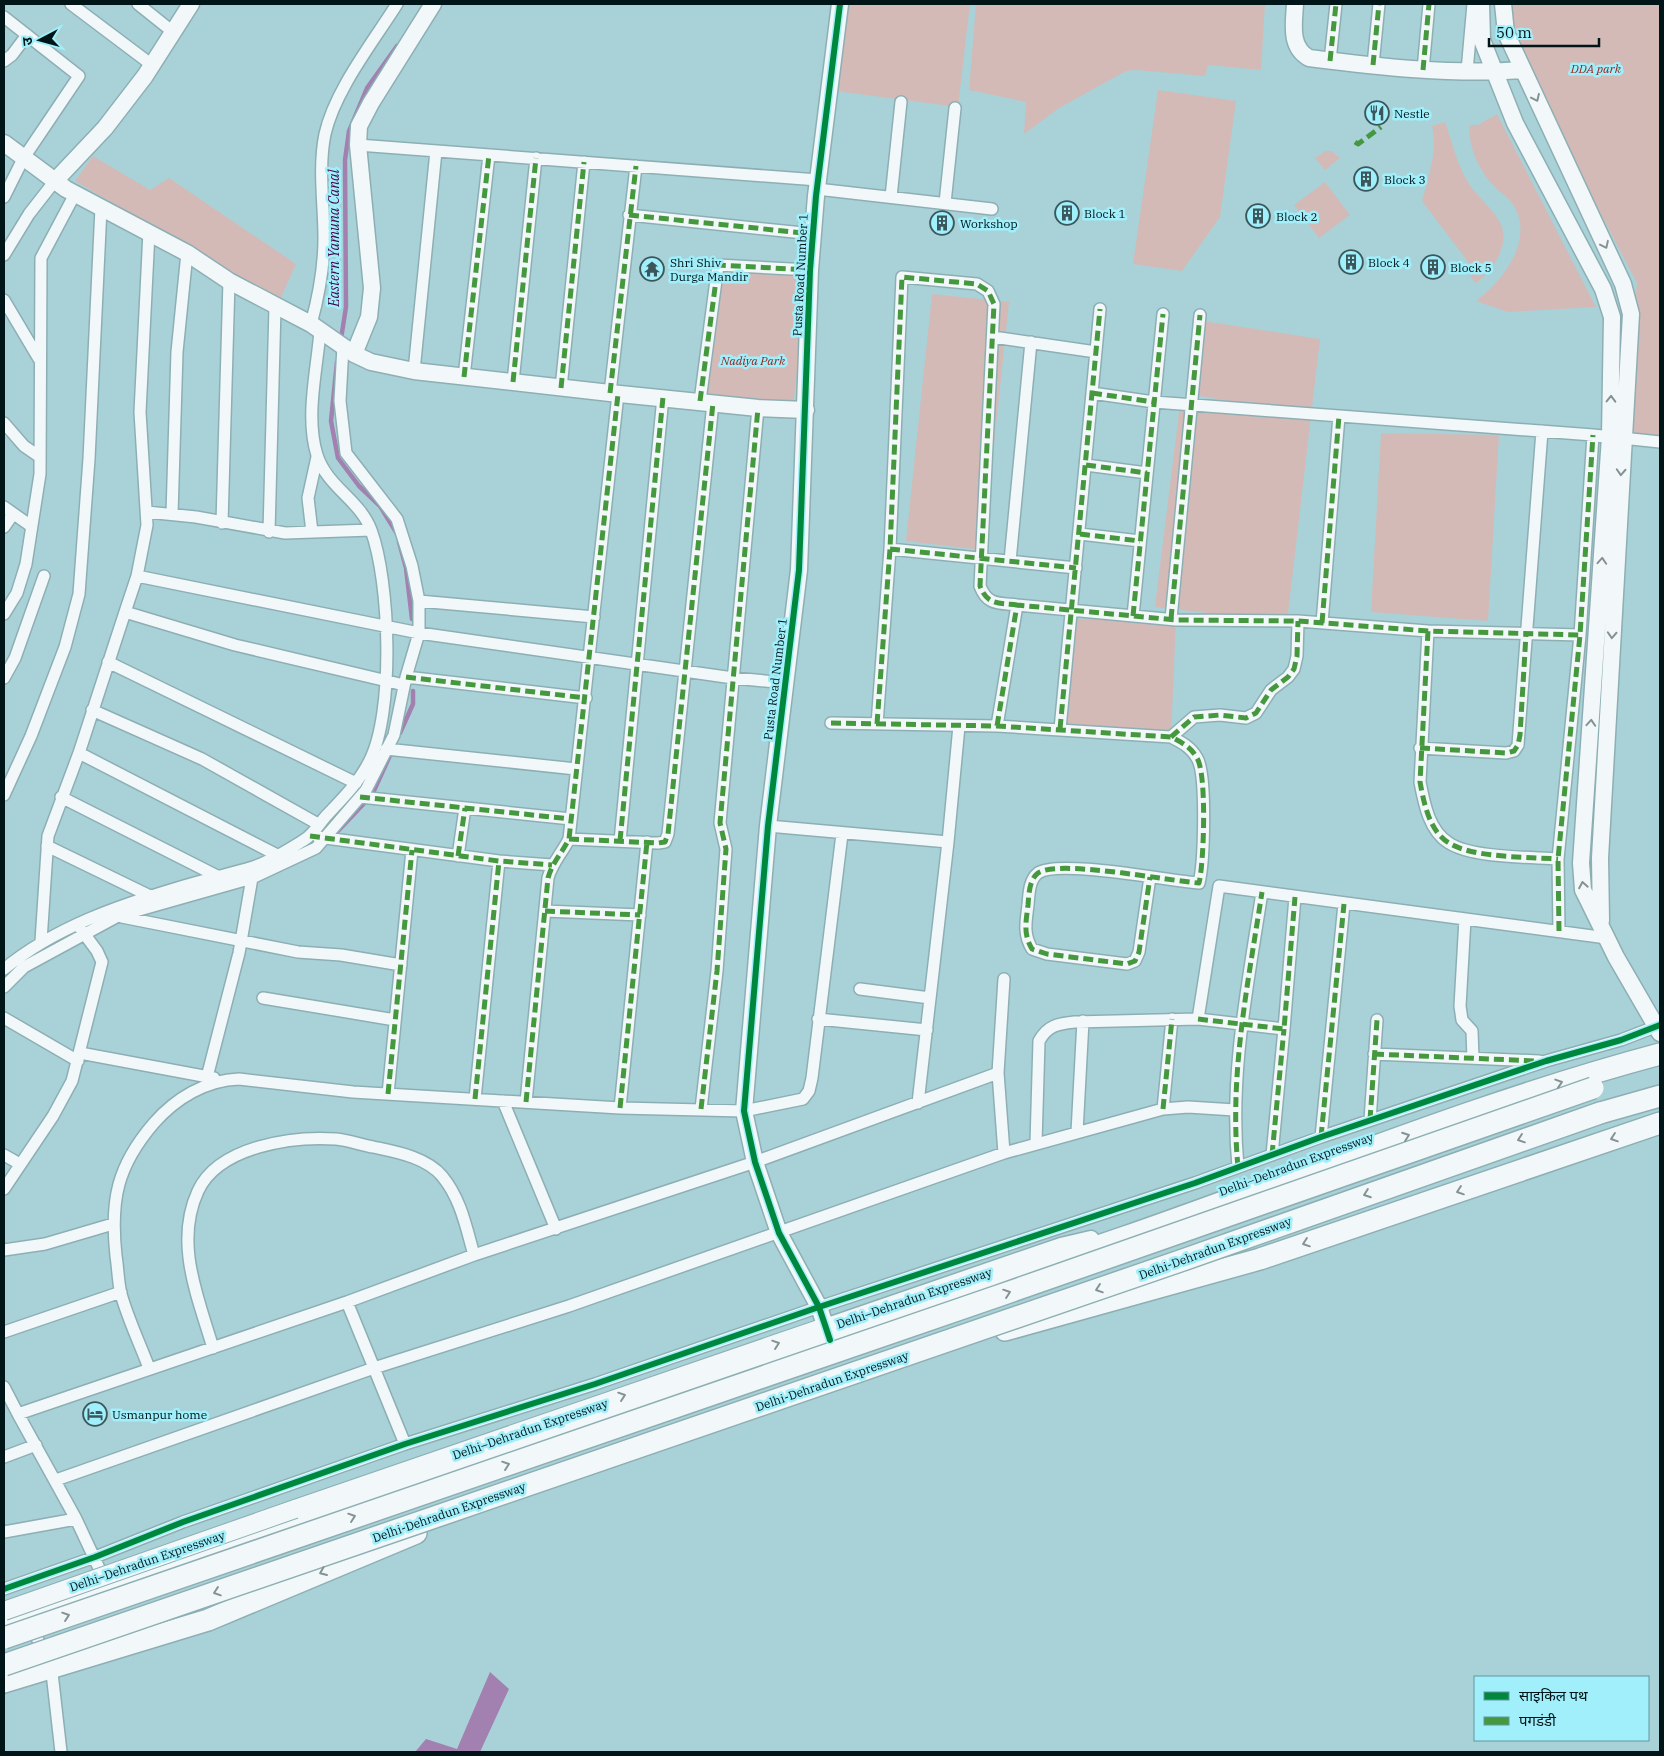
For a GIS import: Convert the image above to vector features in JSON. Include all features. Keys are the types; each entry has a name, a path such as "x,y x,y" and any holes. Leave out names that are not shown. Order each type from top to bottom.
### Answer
{"highway":[{"name":"Delhi–Dehradun Expressway","path":"4,1621 240,1541 828,1334 1122,1238 1469,1113 1586,1074 1660,1054"},
{"name":"Delhi-Dehradun Expressway","path":"4,1638 1164,1238 1550,1101 1660,1069"},
{"name":"Delhi-Dehradun Expressway","path":"4,1666 1180,1261 1549,1130 1660,1096"},
{"path":"4,1682 208,1620 436,1524 999,1332 1260,1259 1660,1124"}],"main road":[{"path":"4,1611 510,1434 828,1334"}],"street":[{"path":"72,4 152,66"},
{"path":"138,4 173,32"},
{"path":"4,254 54,182 106,128 152,66 191,4"},
{"path":"4,987 24,967 84,930 150,896 216,876 253,872 277,855 310,836 318,824 356,783 370,761 378,739 384,711 387,627 385,592 378,553 371,530 358,508 333,485 317,457 313,437 313,412 323,267 322,193 325,135 332,115 348,84 397,4"},
{"path":"114,915 164,904 316,848 366,790 394,735 405,681 418,635 419,601 412,566 398,519 346,453 340,401 348,350 369,317 372,288 358,145 359,126 371,103 433,4"},
{"name":"Pusta Road Number 1","path":"828,1334 819,1307 779,1233 755,1162 744,1111 768,826 787,683 799,570 810,270 817,184 840,4"},
{"path":"1295,4 1294,36 1300,54 1308,58 1423,70 1495,72 1523,70"},
{"path":"1330,61 1336,4"},
{"path":"1373,65 1379,4"},
{"path":"1423,70 1429,4"},
{"path":"1467,71 1473,4"},
{"path":"4,1589 95,1557 183,1522 404,1444 595,1384 1546,1061 1659,1028 1604,934 1600,858 1616,438 1612,317 1603,289 1515,123 1482,40 1481,4"},
{"path":"1503,4 1506,33 1628,299 1631,314 1616,438"},
{"path":"4,17 79,76 24,159 4,197"},
{"path":"4,61 12,55 27,35"},
{"path":"891,197 901,102"},
{"path":"945,203 955,108"},
{"path":"4,143 54,182 187,253 229,281 319,330 348,350 371,362 414,371 561,388 758,408 806,410"},
{"path":"358,145 636,166 817,184 891,197 992,209"},
{"path":"414,371 436,151"},
{"path":"464,377 489,155"},
{"path":"513,382 536,158"},
{"path":"561,388 584,162"},
{"path":"526,1102 545,911 552,865 569,839 586,698 629,215 636,166"},
{"path":"4,614 17,593 29,548 40,457 39,359 42,335 42,258 75,194"},
{"path":"4,795 31,736 65,647 79,594 88,468 101,208"},
{"path":"629,215 813,234"},
{"path":"41,941 48,836 79,753 126,612 137,576 144,541 147,512 140,403 149,232"},
{"path":"172,514 177,352 187,253"},
{"path":"569,839 666,842 686,671 718,265 810,270"},
{"path":"877,724 890,549 902,277 977,284 988,292 994,304 979,573 980,586 984,597 995,603 1170,619 1298,621 1428,631 1580,635"},
{"path":"222,523 229,281"},
{"path":"4,300 39,359"},
{"path":"269,532 275,307"},
{"path":"1060,729 1073,610 1100,309"},
{"path":"1133,616 1163,314"},
{"path":"1170,619 1200,315"},
{"path":"993,337 1096,352"},
{"path":"1010,561 1031,342"},
{"path":"1092,393 1154,402 1593,435 1660,442"},
{"path":"620,841 663,397"},
{"path":"701,1109 717,971 726,848 720,823 758,408"},
{"path":"1322,622 1339,416"},
{"path":"4,423 24,446 40,457"},
{"path":"1420,748 1506,753 1514,751 1518,745 1542,431"},
{"path":"1559,932 1558,859 1580,635 1593,435"},
{"path":"312,532 308,498 317,457"},
{"path":"1086,466 1147,473"},
{"path":"4,527 8,510 31,526"},
{"path":"147,512 172,514 269,532 371,530"},
{"path":"1080,534 1140,541"},
{"path":"890,549 1076,568"},
{"path":"4,678 15,658 44,576"},
{"path":"137,576 418,635 589,656 733,678 787,683"},
{"path":"419,601 594,617"},
{"path":"997,726 1017,605"},
{"path":"126,612 235,645 385,680 586,698"},
{"path":"1170,737 1194,717 1220,714 1246,718 1256,713 1271,690 1288,677 1294,669 1297,656 1298,621"},
{"path":"1428,631 1420,748 1420,782 1424,805 1433,826 1448,843 1474,852 1558,859"},
{"path":"108,662 356,783"},
{"path":"92,710 202,759 318,824"},
{"path":"831,723 997,726 1170,737 1187,745 1198,758 1204,781 1199,882"},
{"path":"918,1103 948,842 959,726"},
{"path":"387,750 576,769"},
{"path":"79,753 277,855"},
{"path":"61,797 216,876"},
{"path":"361,797 571,819"},
{"path":"458,856 465,808"},
{"path":"768,826 948,842"},
{"path":"4,1018 79,1057 226,1080 268,1081 353,1092 620,1108 744,1111 803,1099 809,1090 812,1078 842,834"},
{"path":"310,836 498,861 552,865"},
{"path":"620,1108 647,842"},
{"path":"47,846 150,896"},
{"path":"388,1094 412,850"},
{"path":"476,1099 498,861"},
{"path":"1150,877 1139,952 1135,960 1127,964 1047,954 1032,949 1025,938 1031,884 1037,874 1049,868 1065,868 1199,882 1344,904 1559,932 1604,934"},
{"path":"207,1077 241,940 253,872"},
{"path":"1198,1019 1219,886"},
{"path":"1238,1167 1235,1110 1241,1025 1262,892"},
{"path":"1272,1155 1295,897"},
{"path":"1321,1137 1344,904"},
{"path":"545,911 640,915"},
{"path":"114,915 298,952 341,955 401,965"},
{"path":"1465,919 1460,1006 1462,1020 1472,1031 1473,1058"},
{"path":"4,969 41,941 84,930"},
{"path":"4,1188 64,1097 72,1081 102,962 97,950 84,930"},
{"path":"1004,980 998,1073 1004,1152"},
{"path":"860,989 930,998"},
{"path":"263,998 395,1020"},
{"path":"818,1019 927,1030"},
{"path":"1163,1109 1172,1019"},
{"path":"1036,1143 1039,1040 1045,1030 1057,1024 1083,1021 1198,1019 1284,1029"},
{"path":"1370,1120 1377,1020"},
{"path":"1077,1132 1083,1021"},
{"path":"1374,1054 1546,1061"},
{"path":"18,1414 347,1302 474,1255 755,1162 998,1073"},
{"path":"149,1368 121,1292 113,1224 117,1186 127,1160 144,1134 166,1110 186,1094 226,1080"},
{"path":"503,1101 556,1229"},
{"path":"56,1480 374,1368 569,1306 1004,1152 1163,1109 1188,1107 1235,1110"},
{"path":"213,1348 189,1268 187,1237 198,1190 208,1176 226,1161 249,1150 286,1140 338,1139 418,1159 440,1174 458,1198 474,1255"},
{"path":"4,1155 20,1164"},
{"path":"4,1250 45,1244 113,1224"},
{"path":"1122,1238 1133,1248 1139,1263 1139,1278 1127,1297"},
{"path":"4,1332 121,1292"},
{"path":"347,1302 404,1444"},
{"path":"4,1387 56,1480 95,1557 107,1586"},
{"path":"4,1457 36,1445"},
{"path":"4,1532 76,1519"},
{"path":"240,1541 260,1598"},
{"path":"26,1614 49,1668 61,1752"}],"green space":[{"path":"842,4 970,4 958,107 828,90"},
{"path":"976,4 1265,4 1261,70 1208,65 1205,76 1136,70 1126,71 1059,108 1024,134 1026,102 969,90"},
{"name":"DDA park","path":"1511,4 1660,4 1660,442 1622,438 1637,283 1506,33"},
{"path":"1158,90 1236,101 1220,217 1182,271 1133,264"},
{"path":"1497,114 1596,307 1508,312 1476,301 1497,282 1514,257 1519,244 1518,216 1512,203 1484,174 1473,151 1469,134 1469,125 1478,125"},
{"path":"1445,122 1465,177 1497,217 1503,234 1503,245 1496,261 1476,283 1470,276 1475,271 1422,201 1433,154 1434,135 1432,126"},
{"path":"1325,151 1332,151 1340,158 1325,170 1315,158"},
{"path":"93,156 150,190 169,178 296,264 279,302 75,181"},
{"path":"1325,182 1350,215 1319,238 1294,205"},
{"name":"Nadiya Park","path":"724,264 807,274 793,408 700,401"},
{"path":"932,294 1009,302 983,550 906,541"},
{"path":"1203,321 1320,339 1287,622 1155,607 1180,404 1302,413 1194,395"},
{"path":"1381,433 1499,435 1488,621 1371,612"},
{"path":"1072,619 1176,620 1171,737 1060,729"}],"shaded area":[{"path":"490,1672 509,1689 480,1752 415,1752 426,1739 457,1749"}],"waterway":[{"name":"Eastern Yamuna Canal","path":"341,339 346,307 345,160 349,131 367,88 397,46"},
{"name":"Eastern Yamuna Canal","path":"337,362 331,421 338,458 359,486 380,506 396,532"},
{"name":"Eastern Yamuna Canal","path":"399,542 406,568 412,619"},
{"name":"Eastern Yamuna Canal","path":"400,733 413,704 413,691"},
{"name":"Eastern Yamuna Canal","path":"337,832 372,795 392,751"}],"marked path":[{"path":"1330,61 1336,4"},
{"path":"1373,65 1379,4"},
{"path":"1423,70 1429,4"},
{"path":"1355,142 1358,144 1381,127"},
{"path":"464,377 489,155"},
{"path":"513,382 536,158"},
{"path":"561,388 584,162"},
{"path":"610,393 636,166"},
{"path":"629,215 813,234"},
{"path":"700,401 718,265 810,270"},
{"path":"877,724 890,549 902,277 977,284 988,291 994,304 980,586 986,597 990,600 1017,605"},
{"path":"1060,729 1100,309"},
{"path":"1133,616 1163,314"},
{"path":"1171,619 1200,315"},
{"path":"1092,393 1154,402"},
{"path":"526,1102 548,878 569,839 618,394"},
{"path":"620,841 663,397"},
{"path":"569,839 658,843 665,842 668,834 713,403"},
{"path":"701,1109 717,971 726,849 720,823 758,408"},
{"path":"1322,623 1339,416"},
{"path":"997,726 1017,605 1176,620 1298,621 1428,631 1580,635 1593,435"},
{"path":"1086,465 1147,473"},
{"path":"1080,534 1140,541"},
{"path":"890,549 1076,568"},
{"path":"1171,737 1194,717 1220,715 1246,718 1256,713 1271,690 1288,677 1294,669 1297,656 1298,621"},
{"path":"1428,631 1420,782 1432,824 1442,838 1449,843 1472,852 1502,856 1558,859"},
{"path":"1420,748 1506,753 1514,751 1518,745 1520,735 1526,634"},
{"path":"1559,931 1558,859 1580,635"},
{"path":"406,677 586,698"},
{"path":"831,723 997,726 1171,737 1192,751 1200,767 1204,819 1199,883 1090,869 1049,869 1038,873 1033,879 1030,888 1026,922 1029,944 1032,949 1047,954 1127,964 1135,961 1139,952 1150,877"},
{"path":"360,797 571,819"},
{"path":"458,856 465,808"},
{"path":"310,836 499,861 552,865"},
{"path":"620,1108 647,842"},
{"path":"388,1094 412,850"},
{"path":"475,1099 499,861"},
{"path":"1238,1167 1236,1132 1238,1063 1241,1029 1262,892"},
{"path":"1198,1019 1284,1029 1295,897"},
{"path":"1321,1137 1344,904"},
{"path":"545,911 640,915"},
{"path":"1163,1109 1172,1019"},
{"path":"1370,1120 1377,1020"},
{"path":"1272,1155 1284,1029"},
{"path":"1374,1054 1536,1061"}],"cycle path":[{"path":"830,1340 819,1307 779,1233 755,1162 744,1111 768,826 799,570 810,270 816,196 840,4"},
{"path":"4,1589 95,1557 183,1522 405,1444 595,1384 819,1307 1195,1183 1321,1137 1546,1061 1621,1040 1660,1025"}],"place":[{"name":"Nestle","path":"1377,113"},
{"name":"Block 3","path":"1366,179"},
{"name":"Block 1","path":"1067,213"},
{"name":"Block 2","path":"1258,216"},
{"name":"Workshop","path":"942,223"},
{"name":"Block 4","path":"1351,262"},
{"name":"Block 5","path":"1433,267"},
{"name":"Shri Shiv Durga Mandir","path":"652,269"},
{"name":"Usmanpur home","path":"95,1414"}]}
